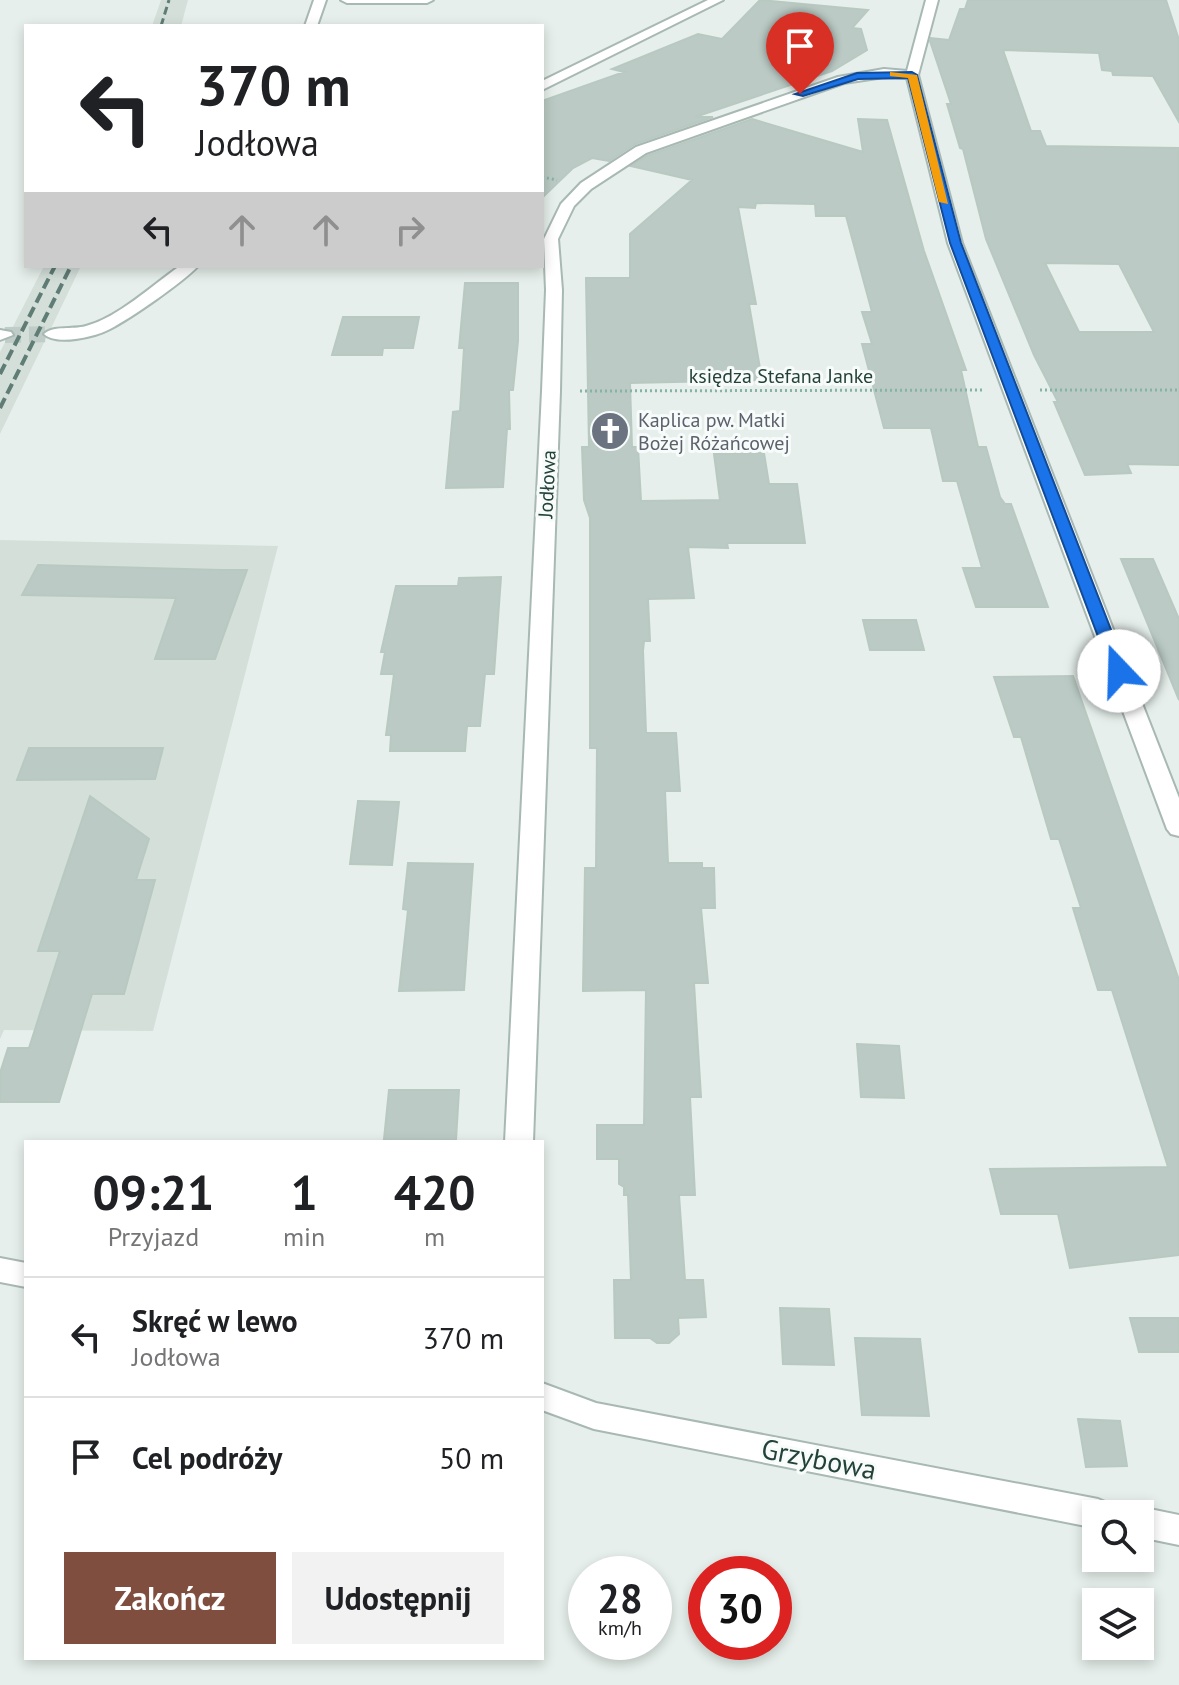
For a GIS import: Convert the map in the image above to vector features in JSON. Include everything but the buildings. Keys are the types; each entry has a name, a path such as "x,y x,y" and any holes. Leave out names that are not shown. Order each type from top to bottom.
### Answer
{"street":[{"path":"312,24 320,0"},
{"path":"347,0 427,0"},
{"path":"544,85 717,0"},
{"path":"932,0 912,75 955,243 1179,829"},
{"name":"Jodłowa","path":"519,1140 551,391 554,290 551,239 568,204 586,186 641,150 842,80 884,73 912,75"},
{"path":"52,334 81,333 104,326 187,268"},
{"path":"0,1270 24,1275"},
{"name":"Grzybowa","path":"544,1397 594,1416 1082,1511"},
{"path":"1154,1525 1179,1530"}],"path":[{"path":"1011,390 1179,390"},
{"name":"księdza Stefana Janke","path":"551,391 1011,390"}],"shaded area":[{"path":"161,0 188,0 182,24 153,24"},
{"path":"43,268 80,268 0,434 0,352"},
{"path":"0,540 278,546 153,1031 4,1030 0,1039"}],"tunnel":[{"path":"5,335 52,334"}],"railway":[{"path":"162,24 169,0"},
{"path":"0,374 54,268"},
{"path":"0,408 70,268"}],"slow traffic":[{"path":"894,74 912,75 945,202"}],"place":[{"name":"Kaplica pw. Matki Bożej Różańcowej","path":"610,431"}],"route":[{"path":"800,94 857,76 884,73 912,75 955,243 1119,671"}]}
